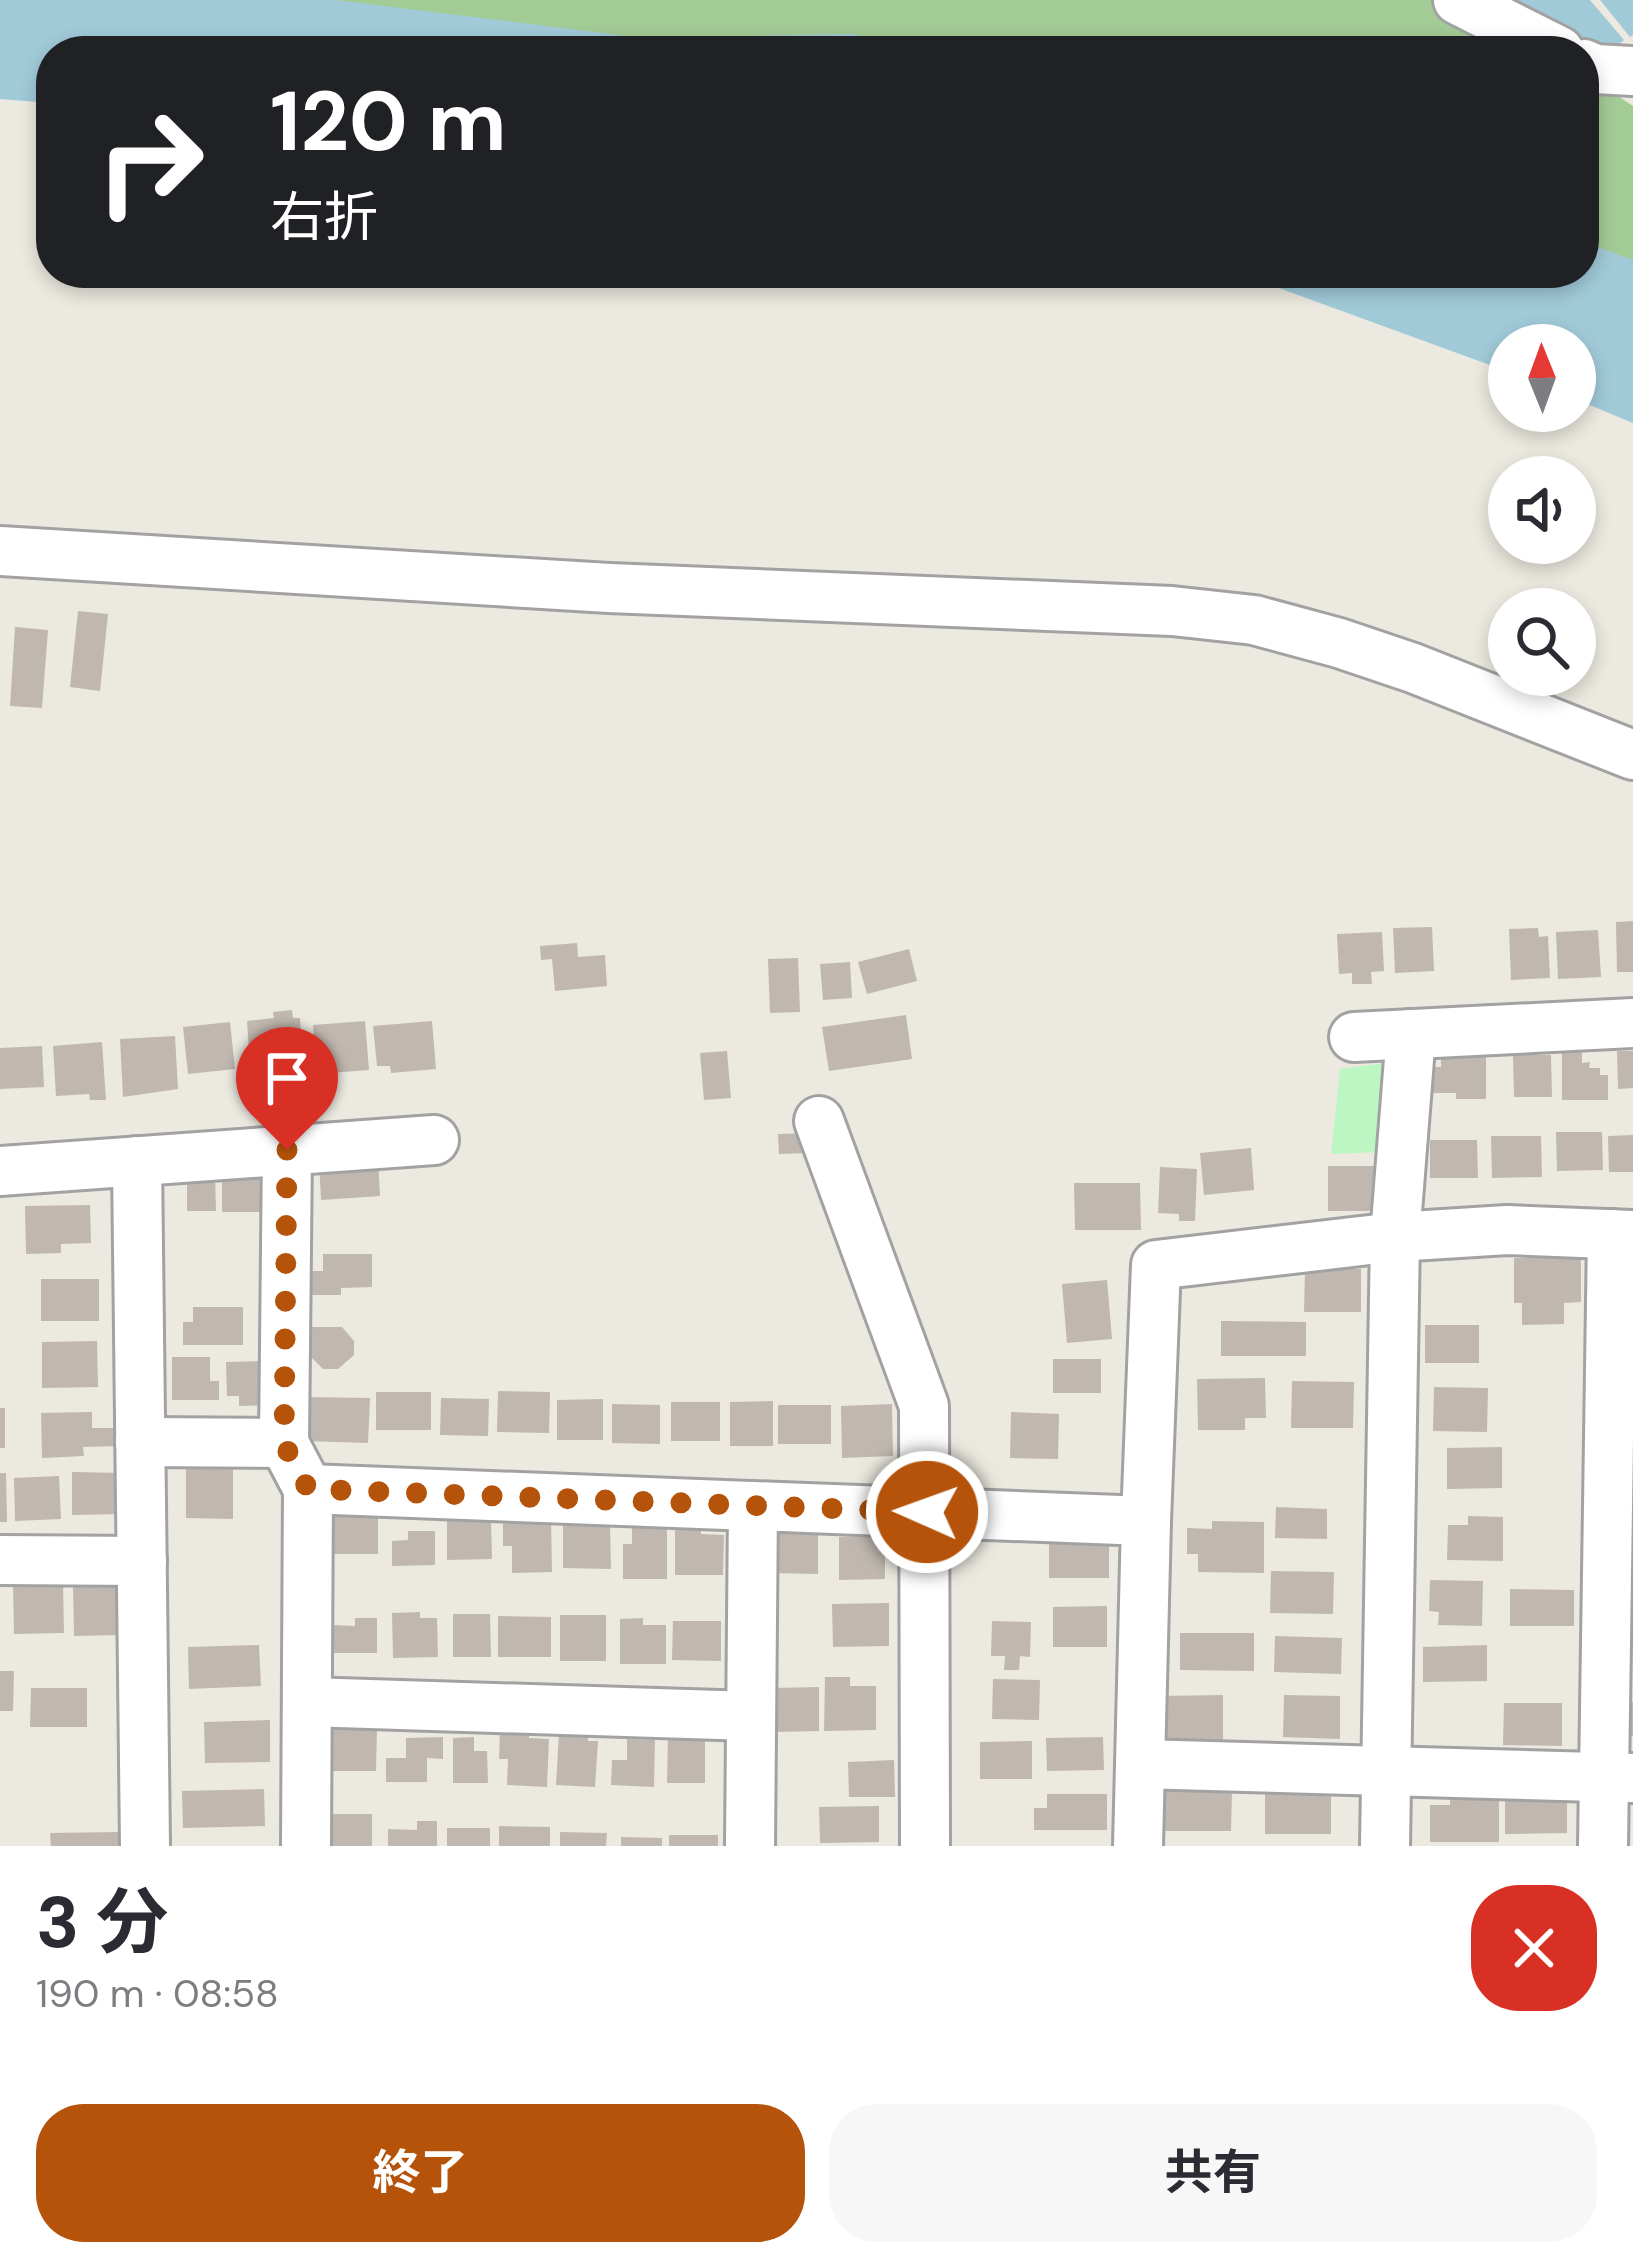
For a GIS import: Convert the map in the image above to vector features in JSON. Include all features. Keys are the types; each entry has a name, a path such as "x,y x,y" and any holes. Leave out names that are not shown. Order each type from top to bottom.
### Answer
{"street":[{"path":"1458,0 1529,36"},
{"path":"0,551 609,588 1172,611 1254,620 1413,668 1633,754"},
{"path":"1354,1037 1633,1022"},
{"path":"1385,1846 1395,1237 1411,1034"},
{"path":"819,1120 924,1406 926,1846"},
{"path":"0,1171 434,1140"},
{"path":"287,1150 284,1444 308,1489 306,1846"},
{"path":"137,1161 145,1846"},
{"path":"1138,1846 1156,1265 1395,1237 1507,1231 1622,1235 1618,1778 1603,1846"},
{"path":"140,1442 284,1444"},
{"path":"308,1489 1146,1521"},
{"path":"750,1846 753,1506"},
{"path":"0,1560 142,1561"},
{"path":"307,1702 752,1716"},
{"path":"1140,1764 1618,1778"}],"green space":[{"path":"268,0 1473,0 1527,36 402,36"},
{"path":"1599,84 1633,106 1633,281 1599,271"},
{"path":"1385,1063 1384,1152 1331,1154 1340,1069"}],"water":[{"path":"0,0 336,0 626,36 36,36 36,102 0,99"},
{"path":"1498,0 1590,0 1624,40 1605,55 1599,52 1599,36 1568,36"},
{"path":"1600,0 1633,0 1633,35 1630,37"},
{"path":"853,34 862,36 748,36"},
{"path":"1599,248 1633,260 1633,423 1596,408 1596,324 1488,324 1488,364 1279,288 1599,288"}],"building":[{"path":"78,611 108,614 100,691 70,687"},
{"path":"15,627 48,630 42,708 10,706"},
{"path":"1633,921 1633,972 1617,972 1616,922"},
{"path":"1432,927 1434,971 1395,973 1393,928"},
{"path":"1538,928 1539,937 1548,936 1550,978 1511,980 1509,929"},
{"path":"1598,930 1601,977 1558,979 1556,932"},
{"path":"1382,932 1384,971 1371,972 1372,984 1352,984 1352,973 1339,974 1337,934"},
{"path":"577,943 578,957 605,955 607,986 555,991 552,959 541,960 540,946"},
{"path":"909,949 917,981 867,994 858,962"},
{"path":"798,958 800,1012 770,1013 768,959"},
{"path":"850,962 852,998 823,1000 820,964"},
{"path":"292,1010 293,1018 300,1018 303,1072 283,1074 282,1065 250,1067 247,1021"},
{"path":"906,1015 912,1059 829,1071 822,1027"},
{"path":"365,1021 369,1070 316,1074 313,1025"},
{"path":"432,1021 436,1069 391,1073 390,1066 377,1066 373,1026"},
{"path":"230,1022 235,1069 188,1074 183,1027"},
{"path":"175,1036 178,1089 123,1097 120,1039"},
{"path":"102,1042 106,1100 90,1100 89,1094 56,1096 53,1046"},
{"path":"42,1046 44,1087 0,1089 0,1048"},
{"path":"1582,1050 1582,1063 1590,1062 1589,1068 1600,1068 1600,1075 1608,1075 1608,1100 1562,1100 1562,1051"},
{"path":"727,1051 731,1098 704,1100 700,1053"},
{"path":"1617,1051 1633,1051 1633,1088 1618,1089"},
{"path":"1441,1054 1486,1054 1486,1099 1432,1093 1432,1067 1441,1067"},
{"path":"1513,1055 1551,1055 1552,1097 1514,1097"},
{"path":"1556,1132 1602,1132 1603,1170 1557,1171"},
{"path":"807,1133 809,1153 779,1154 778,1134"},
{"path":"1633,1135 1633,1172 1609,1172 1608,1136"},
{"path":"1491,1136 1541,1136 1542,1177 1492,1178"},
{"path":"1430,1140 1477,1140 1478,1178 1430,1178"},
{"path":"1251,1148 1254,1190 1204,1195 1200,1153"},
{"path":"378,1157 380,1196 321,1200 319,1160"},
{"path":"276,1165 276,1212 222,1212 222,1174"},
{"path":"1328,1166 1374,1166 1375,1211 1328,1211"},
{"path":"1160,1167 1197,1169 1195,1221 1158,1213"},
{"path":"187,1172 215,1173 216,1211 187,1211"},
{"path":"1074,1183 1140,1183 1141,1230 1075,1230"},
{"path":"90,1205 91,1243 61,1244 61,1253 26,1254 25,1206"},
{"path":"323,1254 372,1254 372,1287 341,1288 341,1295 309,1295 309,1271 323,1271"},
{"path":"1514,1258 1581,1258 1581,1302 1564,1303 1564,1324 1522,1325 1522,1303 1514,1303"},
{"path":"1305,1269 1361,1269 1361,1312 1304,1312"},
{"path":"41,1279 99,1279 99,1321 41,1321"},
{"path":"1107,1280 1112,1339 1067,1343 1062,1284"},
{"path":"193,1307 243,1307 243,1345 183,1345 183,1322 193,1322"},
{"path":"1221,1321 1306,1322 1306,1356 1221,1356"},
{"path":"1425,1325 1479,1325 1479,1363 1425,1363"},
{"path":"303,1327 342,1327 354,1341 354,1355 338,1369 323,1369 308,1354"},
{"path":"97,1341 98,1387 42,1388 42,1342"},
{"path":"172,1357 210,1357 210,1381 219,1381 219,1400 172,1400"},
{"path":"1053,1359 1101,1359 1101,1393 1053,1393"},
{"path":"266,1361 268,1405 239,1406 239,1396 227,1396 226,1362"},
{"path":"1265,1378 1266,1418 1245,1418 1245,1430 1198,1430 1197,1379"},
{"path":"1292,1381 1354,1382 1353,1428 1291,1428"},
{"path":"1434,1387 1488,1388 1487,1432 1433,1431"},
{"path":"498,1391 550,1392 549,1433 497,1432"},
{"path":"376,1392 431,1392 431,1430 376,1430"},
{"path":"305,1397 370,1398 368,1443 304,1441"},
{"path":"441,1398 489,1399 488,1436 440,1435"},
{"path":"603,1399 603,1440 557,1440 557,1400"},
{"path":"773,1401 773,1446 730,1446 730,1402"},
{"path":"671,1402 720,1402 720,1441 671,1441"},
{"path":"612,1404 660,1405 660,1444 612,1443"},
{"path":"892,1404 893,1456 842,1458 841,1406"},
{"path":"778,1405 831,1405 831,1444 778,1444"},
{"path":"0,1408 5,1408 5,1448 0,1448"},
{"path":"92,1412 92,1428 118,1428 119,1446 83,1447 84,1456 42,1458 41,1413"},
{"path":"1011,1412 1059,1414 1058,1459 1010,1458"},
{"path":"1502,1447 1502,1488 1447,1489 1447,1448"},
{"path":"186,1468 233,1468 233,1519 186,1518"},
{"path":"72,1472 123,1473 123,1514 72,1515"},
{"path":"0,1473 6,1473 7,1522 0,1522"},
{"path":"59,1476 61,1519 15,1521 14,1478"},
{"path":"1276,1507 1327,1509 1327,1539 1275,1538"},
{"path":"331,1515 378,1515 378,1554 332,1554"},
{"path":"1468,1516 1503,1517 1503,1561 1447,1560 1448,1525 1468,1525"},
{"path":"503,1519 551,1519 552,1572 512,1573 512,1546 503,1546"},
{"path":"491,1520 492,1559 447,1560 447,1521"},
{"path":"1212,1521 1264,1522 1264,1573 1198,1572 1198,1554 1187,1554 1187,1528 1212,1529"},
{"path":"563,1523 610,1523 611,1569 563,1568"},
{"path":"675,1524 701,1525 701,1534 724,1535 723,1575 675,1575"},
{"path":"632,1527 667,1527 667,1579 623,1579 623,1544 632,1544"},
{"path":"408,1531 435,1531 435,1565 392,1566 392,1541 408,1540"},
{"path":"770,1531 818,1533 818,1574 769,1573"},
{"path":"885,1536 885,1579 839,1580 839,1537"},
{"path":"1049,1540 1109,1540 1109,1578 1049,1578"},
{"path":"1271,1571 1334,1572 1333,1614 1270,1613"},
{"path":"1430,1580 1483,1581 1482,1626 1438,1625 1439,1612 1429,1611"},
{"path":"63,1584 64,1633 14,1634 13,1585"},
{"path":"120,1584 120,1635 74,1636 73,1585"},
{"path":"1510,1589 1574,1590 1574,1626 1510,1626"},
{"path":"889,1603 889,1646 833,1647 832,1604"},
{"path":"1107,1606 1107,1647 1053,1647 1053,1607"},
{"path":"420,1612 420,1618 437,1618 438,1657 393,1658 392,1613"},
{"path":"453,1614 490,1614 491,1657 453,1657"},
{"path":"560,1615 606,1615 606,1661 560,1661"},
{"path":"498,1616 551,1617 551,1657 498,1657"},
{"path":"355,1618 377,1618 377,1653 333,1653 333,1625 355,1626"},
{"path":"643,1618 643,1625 666,1625 666,1664 620,1664 620,1619"},
{"path":"673,1621 721,1621 721,1661 672,1660"},
{"path":"992,1621 1031,1622 1030,1657 1020,1656 1019,1670 1004,1670 1005,1656 991,1656"},
{"path":"1180,1633 1254,1633 1254,1671 1180,1670"},
{"path":"1275,1636 1342,1638 1341,1674 1274,1672"},
{"path":"259,1645 261,1686 189,1689 188,1647"},
{"path":"1487,1645 1487,1681 1423,1682 1423,1647"},
{"path":"0,1671 14,1671 13,1711 0,1711"},
{"path":"825,1677 850,1677 850,1686 876,1686 876,1730 824,1731"},
{"path":"993,1679 1040,1680 1039,1720 992,1719"},
{"path":"819,1687 819,1731 775,1732 774,1688"},
{"path":"31,1688 87,1688 87,1727 30,1727"},
{"path":"1223,1695 1223,1741 1159,1742 1159,1696"},
{"path":"1284,1695 1340,1696 1340,1739 1283,1737"},
{"path":"1624,1702 1633,1702 1633,1736 1624,1736"},
{"path":"1504,1703 1562,1703 1562,1746 1503,1745"},
{"path":"270,1720 270,1762 205,1763 204,1722"},
{"path":"333,1728 377,1729 376,1771 332,1771"},
{"path":"500,1729 530,1730 529,1738 549,1739 547,1787 507,1785 508,1759 499,1759"},
{"path":"559,1733 588,1734 588,1741 598,1741 595,1787 556,1785"},
{"path":"668,1736 705,1737 705,1783 667,1783"},
{"path":"443,1737 443,1759 427,1758 427,1782 386,1782 386,1758 406,1758 406,1738"},
{"path":"474,1737 474,1751 487,1751 488,1783 453,1783 453,1738"},
{"path":"1103,1737 1104,1770 1047,1771 1046,1738"},
{"path":"627,1739 655,1740 654,1787 611,1785 612,1760 627,1760"},
{"path":"1032,1741 1032,1779 980,1779 980,1742"},
{"path":"894,1760 895,1797 849,1797 848,1762"},
{"path":"264,1789 265,1826 183,1828 182,1791"},
{"path":"1165,1790 1232,1791 1231,1831 1164,1831"},
{"path":"1047,1794 1107,1794 1107,1830 1034,1830 1034,1808 1047,1808"},
{"path":"1265,1794 1331,1794 1331,1834 1265,1834"},
{"path":"1499,1798 1499,1842 1430,1842 1430,1805 1450,1805 1450,1799"},
{"path":"1505,1799 1567,1799 1567,1833 1505,1834"},
{"path":"879,1806 879,1842 820,1843 819,1807"},
{"path":"323,1814 372,1814 372,1846 323,1846"},
{"path":"417,1821 437,1821 437,1846 388,1846 388,1829 417,1830"},
{"path":"499,1826 550,1827 550,1846 499,1846"},
{"path":"447,1828 490,1828 490,1846 447,1846"},
{"path":"120,1832 120,1846 51,1846 50,1833"},
{"path":"560,1832 607,1833 606,1846 560,1846"},
{"path":"669,1835 718,1835 718,1846 669,1846"},
{"path":"621,1837 662,1838 662,1846 621,1846"}],"route":[{"path":"287,1150 284,1444 308,1489 927,1512"}]}
